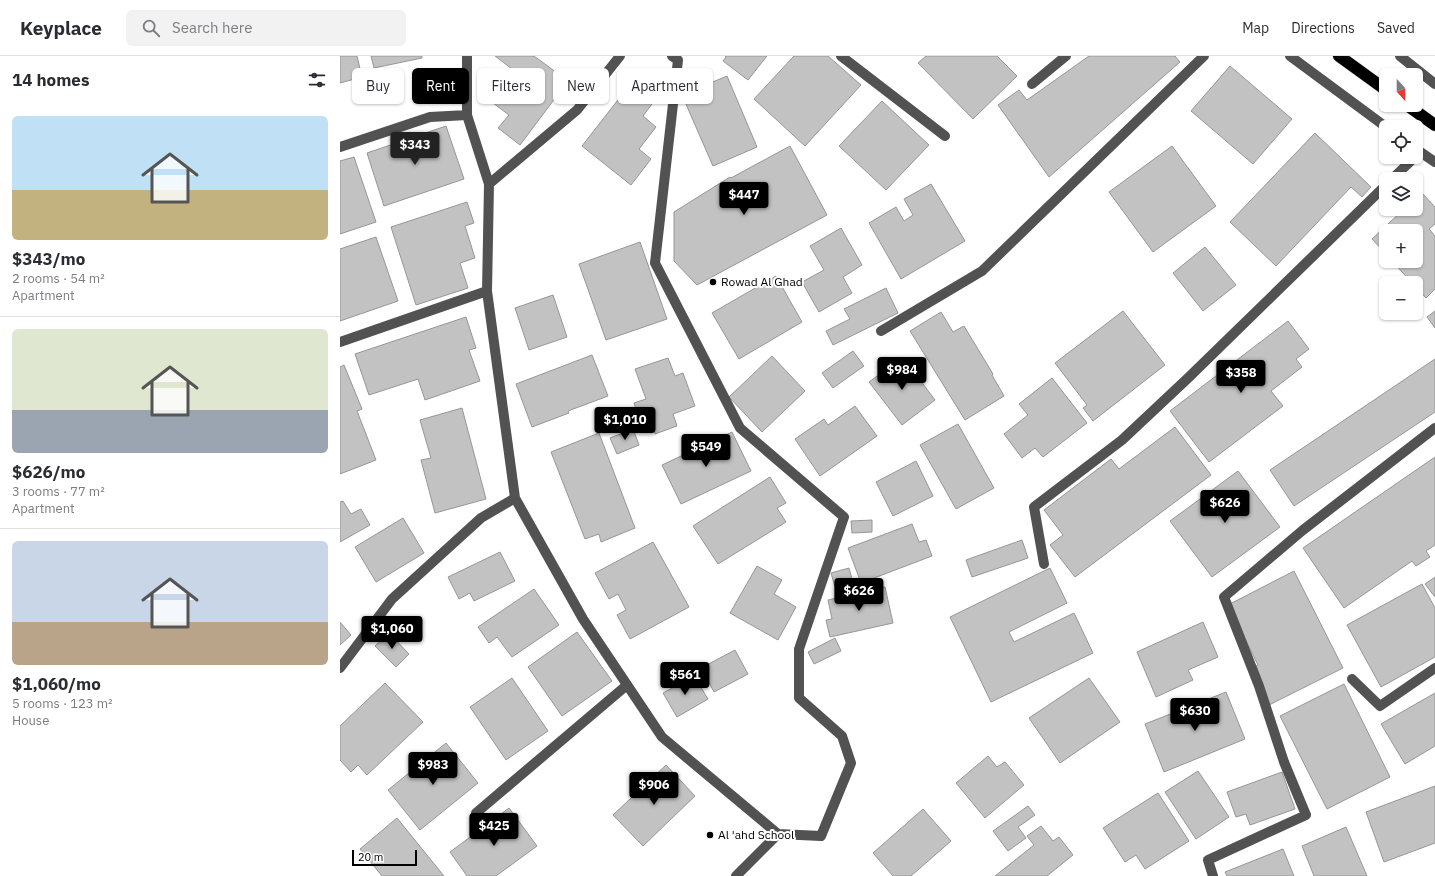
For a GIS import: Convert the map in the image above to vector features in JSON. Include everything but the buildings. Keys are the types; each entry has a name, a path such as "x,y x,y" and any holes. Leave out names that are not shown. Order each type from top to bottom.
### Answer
{"highway":[{"path":"1339,56 1379,85"},
{"path":"1417,112 1435,125"}],"street":[{"path":"467,56 467,115 489,184 487,292 516,498 583,619 662,737 778,834 822,836 851,763 842,736 799,698 799,649 844,517 740,428 655,263 678,60 672,56"},
{"path":"489,184 577,110 620,56"},
{"path":"841,56 945,136"},
{"path":"1032,84 1066,56"},
{"path":"881,331 982,271 1204,56"},
{"path":"1290,56 1379,122"},
{"path":"1400,56 1435,84"},
{"path":"340,147 430,117 467,115"},
{"path":"1423,156 1435,162"},
{"path":"1399,172 1406,164"},
{"path":"1044,564 1034,507 1122,440 1188,379 1379,192"},
{"path":"340,342 487,292"},
{"path":"1213,876 1208,860 1306,815 1284,762 1259,686 1224,597 1303,530 1435,428"},
{"path":"340,668 392,599 481,518 516,498"},
{"path":"1352,679 1380,706 1435,668"},
{"path":"476,813 627,685"},
{"path":"736,876 778,834"}],"place":[{"name":"Rowad Al Ghad","path":"713,282"},
{"name":"Al 'ahd School","path":"710,835"}]}
